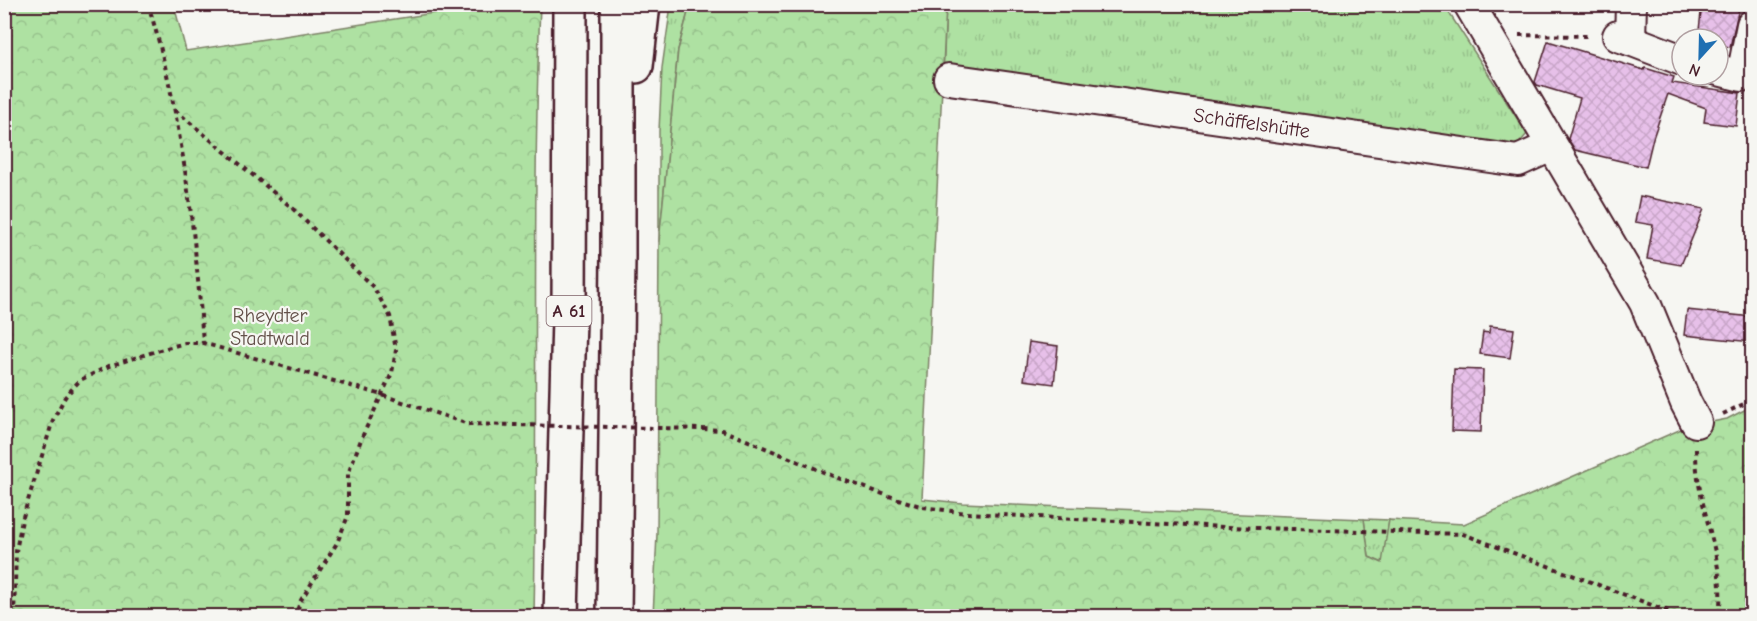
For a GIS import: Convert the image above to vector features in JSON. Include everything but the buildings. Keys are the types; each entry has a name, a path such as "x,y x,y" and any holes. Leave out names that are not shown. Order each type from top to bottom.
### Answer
{"highway":[{"name":"A 61","path":"561,616 569,318 570,4"},
{"name":"A 61","path":"614,616 618,4"},
{"path":"618,256 623,177 643,4"}],"street":[{"path":"1469,4 1645,303 1696,422"},
{"path":"1631,4 1624,38 1670,55"},
{"path":"1730,73 1742,76 1752,25"},
{"name":"Schäffelshütte","path":"948,79 1518,161 1551,146"}],"path":[{"path":"148,4 162,50 175,110 196,249 203,343"},
{"path":"1486,34 1624,38"},
{"path":"175,110 291,207 374,288 390,316 396,350 392,373 362,437 348,474 348,516 337,543 301,600 295,616"},
{"path":"14,616 16,552 22,520 53,420 65,397 80,380 109,366 163,349 203,343 382,395 468,424 722,430 838,478 909,503 935,509 966,513 1225,527 1463,534 1681,616"},
{"path":"1696,422 1698,427 1695,466 1719,565 1721,601 1719,616"}],"green space":[{"name":"Rheydter Stadtwald","path":"4,5 174,5 186,51 486,5 540,5 536,157 534,616 5,616"},
{"path":"671,5 690,5 678,50 659,242 659,131 662,68"},
{"path":"690,5 946,5 922,499 962,503 1364,519 1369,557 1382,563 1389,520 1464,524 1686,427 1727,419 1752,406 1752,616 653,616 657,534 659,242 678,50"},
{"path":"946,5 1444,5 1527,134 1510,154 943,77"},
{"path":"1364,519 1389,520 1383,563 1369,557"}]}
